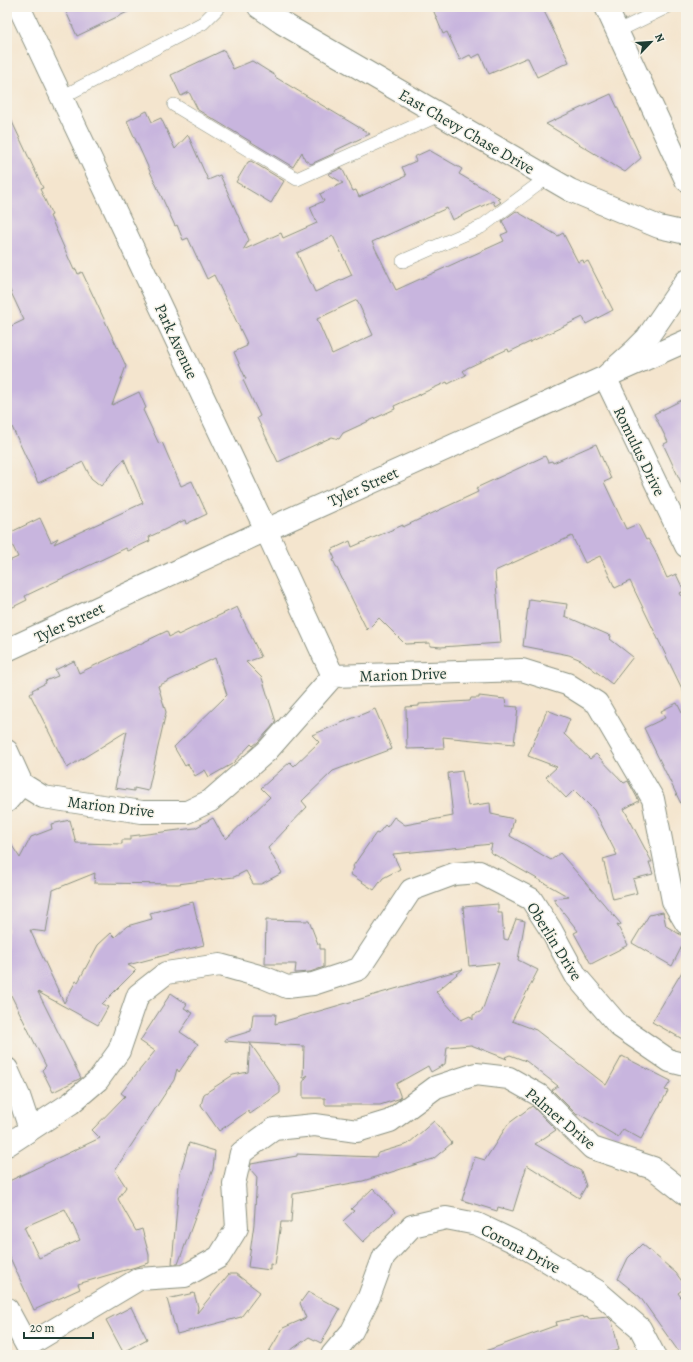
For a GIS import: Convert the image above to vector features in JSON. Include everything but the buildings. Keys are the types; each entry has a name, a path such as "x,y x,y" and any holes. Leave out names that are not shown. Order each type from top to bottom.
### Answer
{"street":[{"name":"Park Avenue","path":"19,7 266,530 333,676"},
{"name":"East Chevy Chase Drive","path":"259,7 289,27 570,190 659,227 686,233"},
{"path":"606,7 686,180"},
{"name":"Tyler Street","path":"7,650 266,530 605,377 647,338 686,281"},
{"path":"605,377 686,341"},
{"name":"Romulus Drive","path":"605,377 686,546"},
{"name":"Marion Drive","path":"22,784 43,797 142,812 186,812 210,801 267,751 333,676 522,670 567,684 597,703 653,799 673,901 686,922"},
{"path":"7,751 22,784 7,801"},
{"name":"Oberlin Drive","path":"7,1145 71,1103 98,1080 119,1051 138,995 166,973 220,964 263,977 287,987 313,984 359,969 411,890 454,874 479,872 531,899 551,930 576,976 619,1026 670,1061 686,1065"},
{"path":"7,1069 19,1096 30,1129"},
{"name":"Palmer Drive","path":"7,1309 27,1346 139,1279 185,1276 219,1257 237,1228 234,1184 241,1153 274,1129 315,1125 356,1131 390,1121 436,1086 476,1074 510,1078 539,1095 592,1148 653,1168 686,1194"},
{"name":"Corona Drive","path":"332,1355 352,1331 369,1297 384,1256 412,1226 446,1218 477,1224 521,1245 598,1290 640,1328 654,1355"}],"lane":[{"path":"62,97 203,23 219,7"},
{"path":"618,31 668,7"},
{"path":"174,105 297,179 439,115"},
{"path":"402,261 480,227 548,177"}]}
